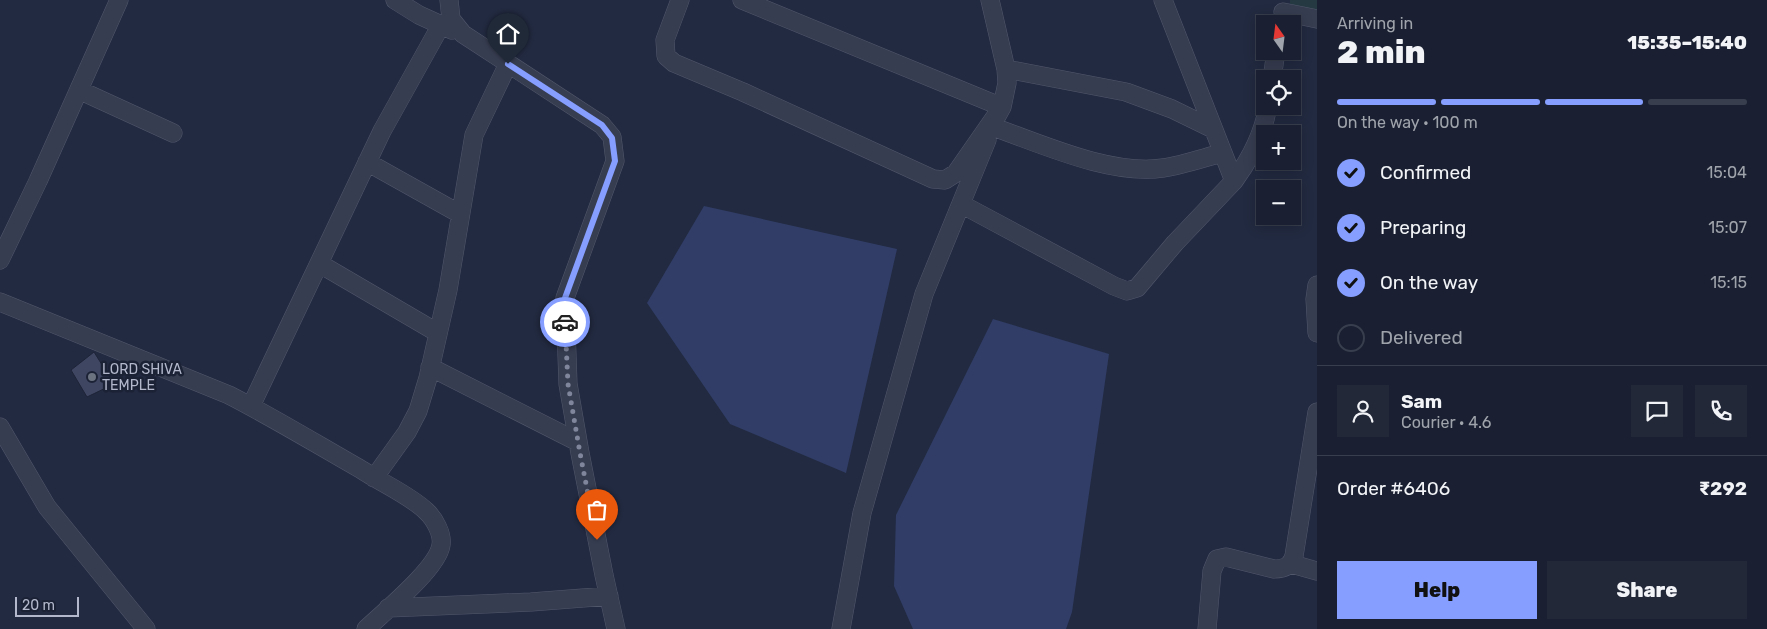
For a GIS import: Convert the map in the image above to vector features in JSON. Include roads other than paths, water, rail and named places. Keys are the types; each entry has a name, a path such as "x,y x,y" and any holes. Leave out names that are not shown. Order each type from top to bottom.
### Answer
{"street":[{"path":"0,260 119,0"},
{"path":"395,0 441,26 463,34 602,125 612,138 615,161 565,298 566,368 578,442 616,629"},
{"path":"449,0 451,19 463,34"},
{"path":"680,0 665,40 666,56 674,63 743,92 933,179 945,180 956,173 1002,106"},
{"path":"742,0 1002,106"},
{"path":"841,629 862,513 924,294 1002,106 1006,83 1006,68 990,0"},
{"path":"1163,0 1234,182"},
{"path":"1282,12 1317,18"},
{"path":"252,406 367,162 441,26"},
{"path":"374,478 411,425 418,411 448,290 474,135 508,64"},
{"path":"1006,68 1126,92 1172,109 1213,129"},
{"path":"79,90 173,134"},
{"path":"961,204 1114,286 1127,290 1138,288 1175,244 1234,182 1260,139 1266,115"},
{"path":"993,126 1072,155 1129,169 1163,168 1222,153"},
{"path":"367,162 460,214"},
{"path":"320,264 438,333"},
{"path":"1317,285 1315,299 1317,332"},
{"path":"0,302 220,391 252,406 427,511 439,531 441,545 436,558 424,576 366,629"},
{"path":"430,367 578,442"},
{"path":"1292,564 1317,412"},
{"path":"0,427 47,507 146,629"},
{"path":"1207,629 1212,571 1217,559 1226,558 1274,569 1282,569 1292,564 1317,572"},
{"path":"388,608 531,602 609,596"}],"water":[{"path":"704,206 897,249 846,473 730,424 647,303"},
{"path":"993,319 1109,354 1072,612 1066,629 913,629 894,586 896,515"}],"place":[{"name":"LORD SHIVA TEMPLE","path":"92,377"}]}
